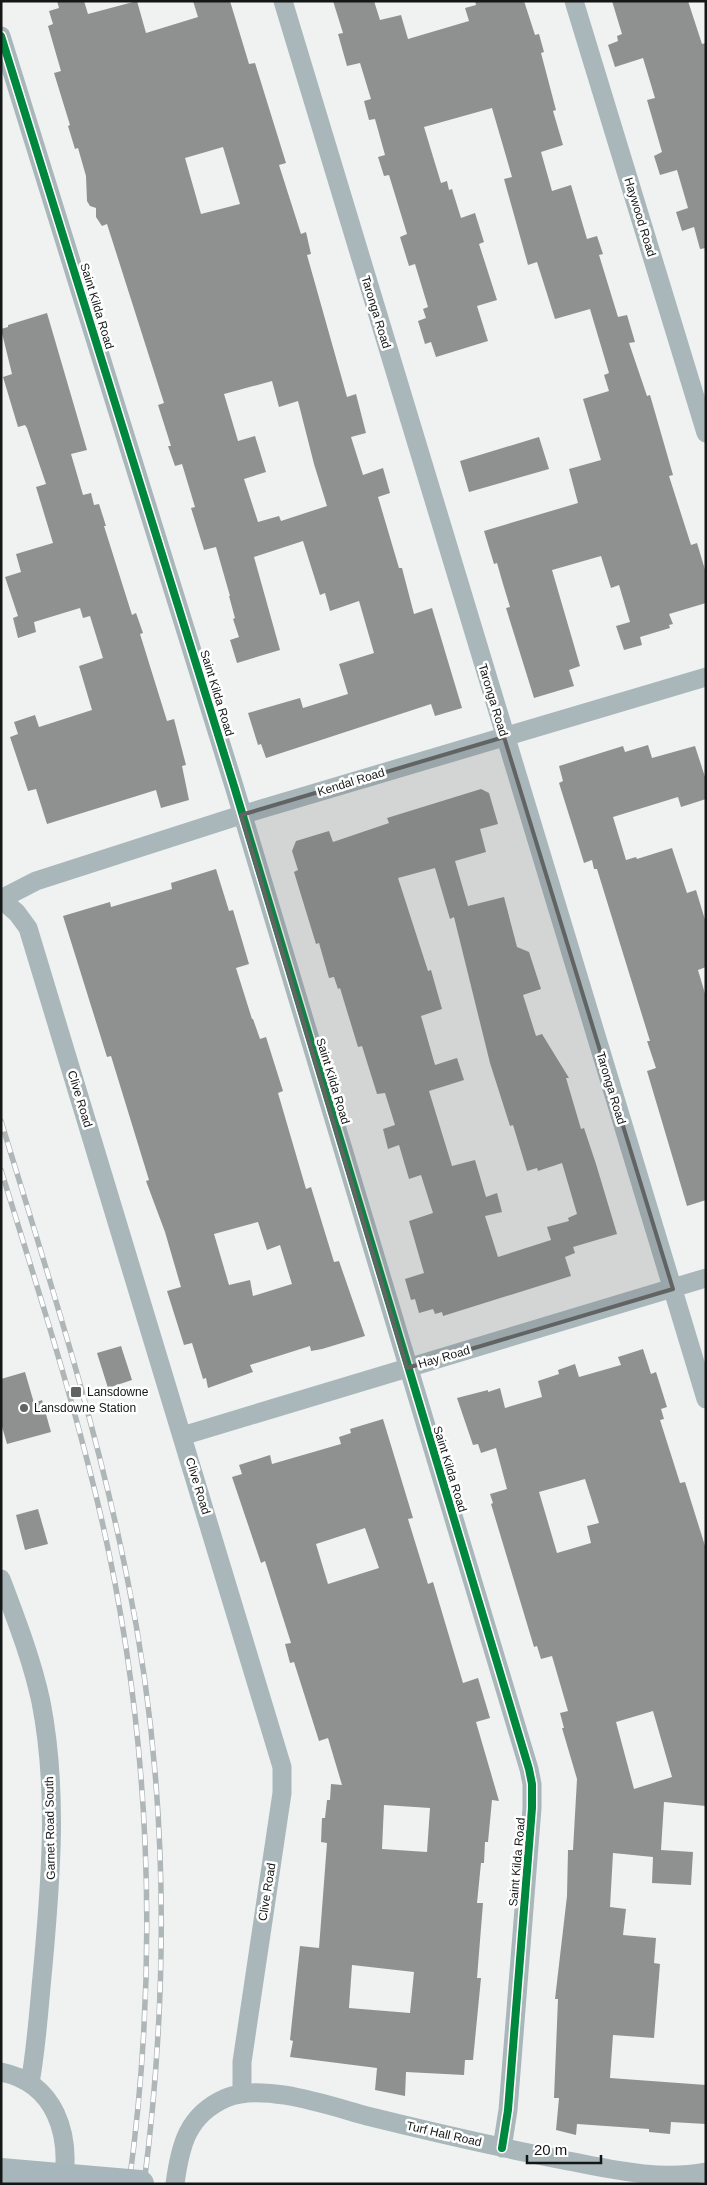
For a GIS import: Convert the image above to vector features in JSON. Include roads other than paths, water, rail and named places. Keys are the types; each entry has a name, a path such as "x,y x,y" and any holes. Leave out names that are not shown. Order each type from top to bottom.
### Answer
{"main road":[{"path":"1,2172 140,2184"}],"street":[{"name":"Taronga Road","path":"283,1 504,737 706,1399"},
{"name":"Haywood Road","path":"574,1 706,432"},
{"name":"Saint Kilda Road","path":"1,36 241,815 532,1784 532,1808 514,2035 502,2148"},
{"name":"Kendal Road","path":"1,899 36,881 241,815 706,676"},
{"name":"Clive Road","path":"1,899 17,913 28,928 283,1776 242,2062 242,2093"},
{"name":"Hay Road","path":"182,1436 706,1278"},
{"name":"Garnet Road South","path":"1,1579 34,1676 40,1701 52,1795 50,1887 36,2046 30,2083"},
{"path":"1,2072 13,2074 30,2083 49,2103 61,2126 66,2154 63,2184"},
{"name":"Turf Hall Road","path":"242,2093 263,2092 309,2101 502,2148 642,2174 669,2176 706,2172"},
{"path":"175,2184 182,2144 190,2129 204,2112 216,2104 242,2093"}],"railway":[{"path":"1,1121 86,1404 115,1519 141,1652 151,1728 161,1880 158,2032 144,2184"},
{"path":"1,1170 52,1336 98,1504 116,1588 130,1672 145,1842 147,1928 145,2014 139,2099 129,2184"}],"place":[{"name":"Lansdowne","path":"76,1392"},
{"name":"Lansdowne Station","path":"24,1408"}]}
